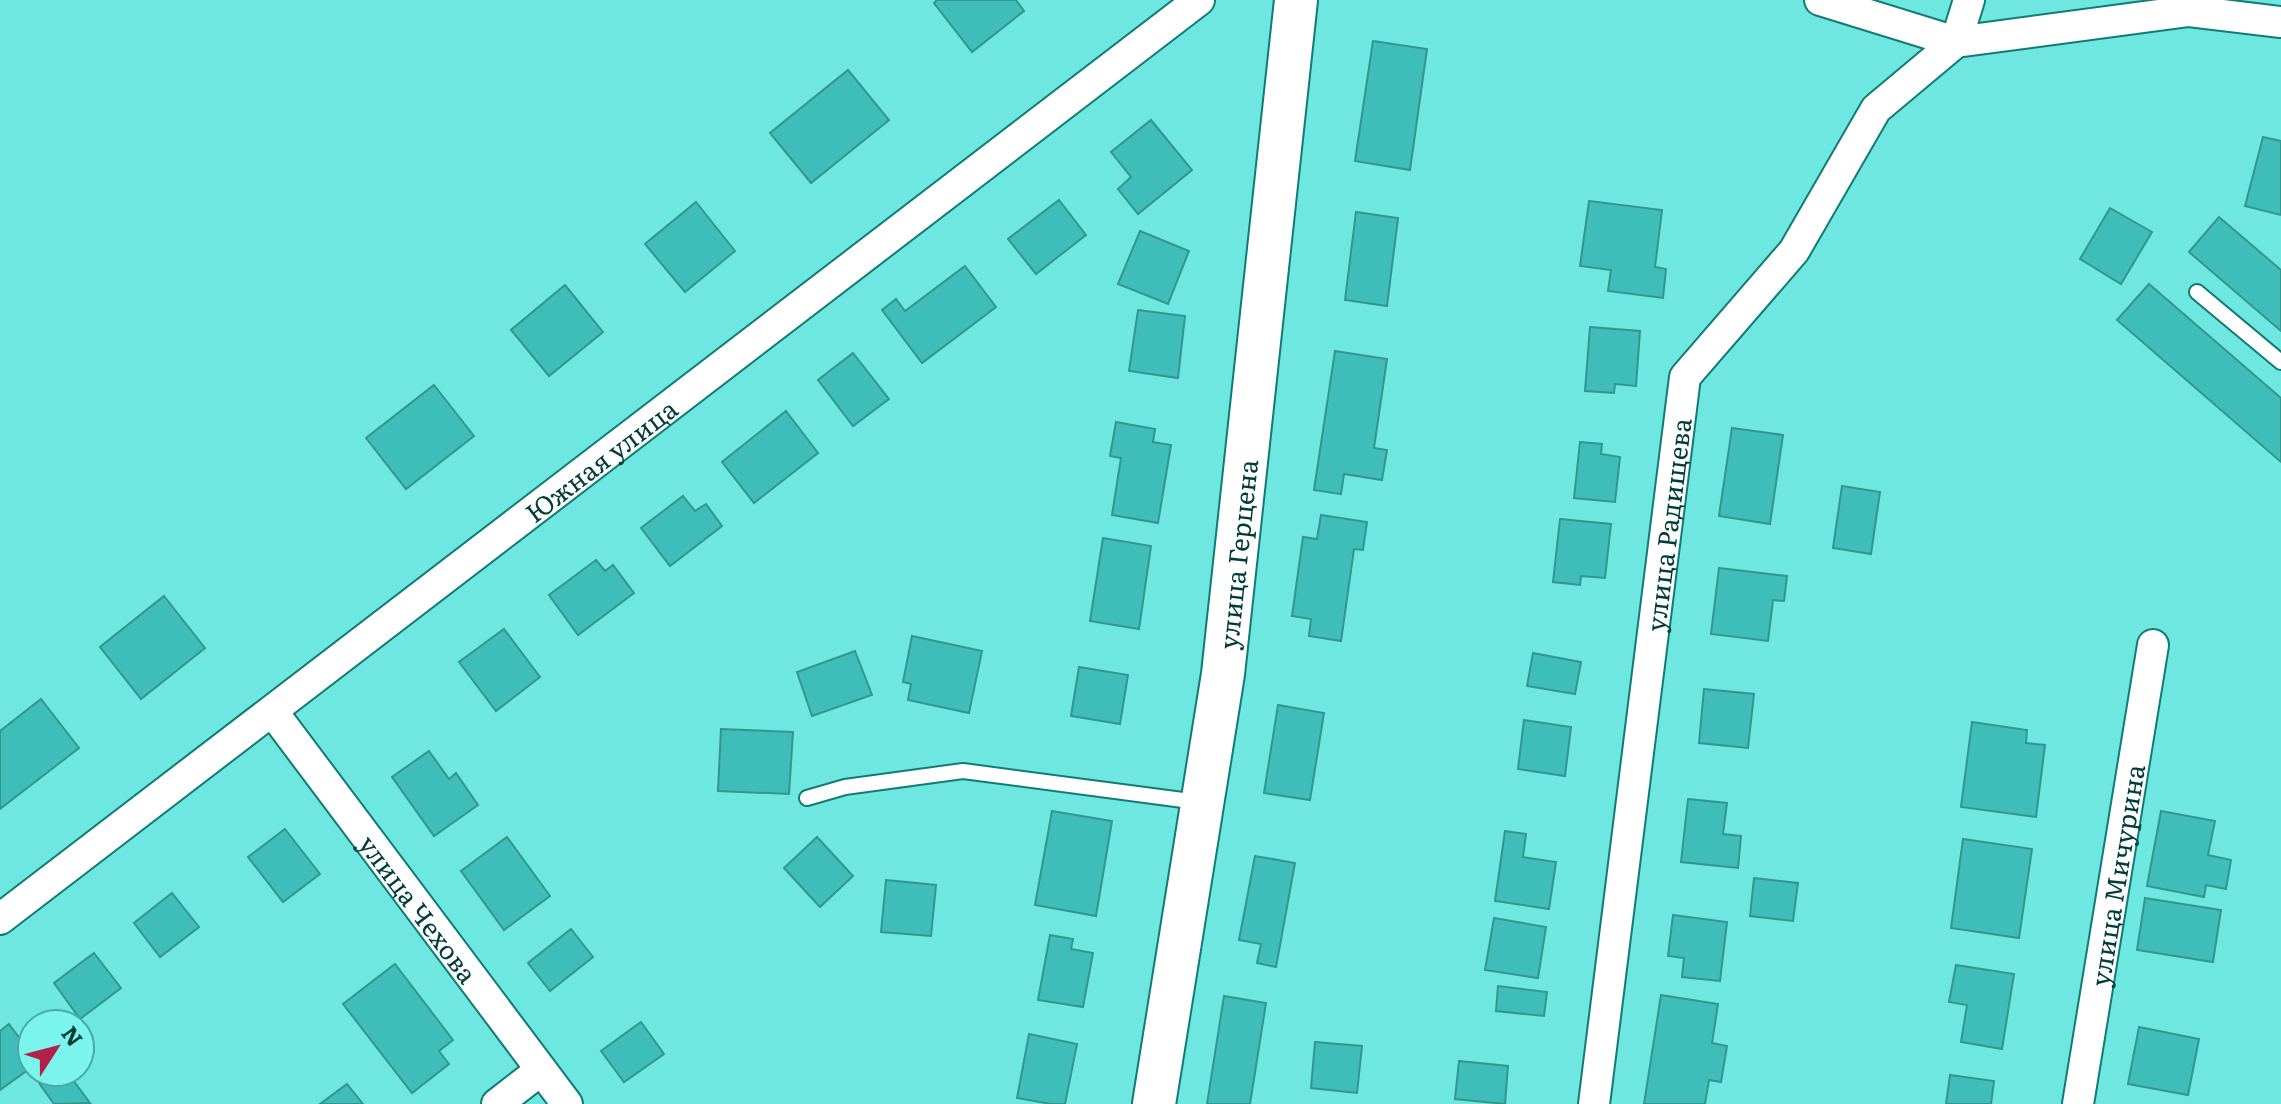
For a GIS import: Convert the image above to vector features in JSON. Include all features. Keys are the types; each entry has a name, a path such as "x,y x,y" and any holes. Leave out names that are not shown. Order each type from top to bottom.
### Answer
{"street":[{"name":"Южная улица","path":"0,919 1199,0"},
{"name":"улица Герцена","path":"1154,1104 1223,674 1296,0"},
{"path":"1820,0 1956,42 2189,11 2281,22"},
{"path":"1956,42 1969,0"},
{"name":"улица Радищева","path":"1594,1104 1685,377 1794,251 1876,109 1956,42"},
{"name":"улица Мичурина","path":"2078,1104 2153,645"},
{"name":"улица Чехова","path":"272,711 567,1104"},
{"path":"497,1104 541,1070"}],"lane":[{"path":"2197,292 2281,362"},
{"path":"807,798 845,787 963,771 1202,802"}],"building":[{"path":"937,0 1016,0 1024,11 972,52 934,3"},
{"path":"1373,41 1427,49 1410,170 1355,161"},
{"path":"848,70 889,120 811,183 770,133"},
{"path":"1151,120 1192,170 1138,214 1118,189 1131,177 1111,152"},
{"path":"2263,137 2281,141 2281,215 2245,206"},
{"path":"1059,200 1086,235 1036,274 1008,239"},
{"path":"1589,201 1662,210 1655,267 1666,269 1663,298 1608,291 1611,270 1580,266"},
{"path":"696,202 735,251 685,292 645,244"},
{"path":"2110,208 2152,232 2121,284 2080,259"},
{"path":"1356,212 1398,218 1387,306 1345,300"},
{"path":"2219,217 2281,270 2281,331 2189,252"},
{"path":"1140,231 1189,251 1168,304 1118,284"},
{"path":"965,266 996,307 922,363 882,310 896,299 905,311"},
{"path":"2149,284 2281,398 2281,462 2117,320"},
{"path":"565,285 603,332 549,376 511,330"},
{"path":"1138,310 1185,316 1178,378 1129,371"},
{"path":"1590,327 1640,331 1636,386 1615,384 1614,393 1585,391"},
{"path":"1335,351 1387,359 1374,448 1387,450 1382,480 1344,474 1341,494 1314,490"},
{"path":"853,353 889,399 853,426 818,380"},
{"path":"434,385 474,436 406,489 366,438"},
{"path":"786,411 818,453 754,503 722,462"},
{"path":"1116,422 1155,429 1153,442 1171,445 1158,523 1112,515 1121,458 1110,456"},
{"path":"1732,428 1783,435 1770,524 1719,516"},
{"path":"1580,442 1602,444 1601,454 1620,457 1615,502 1574,498"},
{"path":"1842,486 1880,492 1871,554 1833,548"},
{"path":"683,496 695,511 706,504 722,526 670,566 641,528"},
{"path":"1321,515 1367,522 1363,550 1354,549 1341,641 1309,636 1311,619 1292,616 1303,537 1317,539"},
{"path":"1560,519 1611,524 1605,578 1581,576 1580,585 1553,582"},
{"path":"1103,538 1151,546 1139,629 1090,621"},
{"path":"596,560 605,571 613,565 634,593 578,635 549,595"},
{"path":"1719,568 1787,576 1784,601 1773,600 1768,641 1711,634"},
{"path":"164,596 205,648 141,699 100,647"},
{"path":"504,629 540,677 496,711 459,662"},
{"path":"912,636 982,651 969,713 908,700 911,684 903,682"},
{"path":"855,651 872,695 812,716 797,672"},
{"path":"1533,653 1581,662 1575,694 1527,686"},
{"path":"1079,667 1128,675 1120,724 1071,716"},
{"path":"1704,689 1754,694 1748,748 1699,743"},
{"path":"41,699 79,748 0,809 0,731"},
{"path":"1278,705 1324,713 1310,800 1264,793"},
{"path":"1524,720 1571,727 1565,776 1518,769"},
{"path":"1972,722 2027,730 2026,743 2045,745 2036,817 1961,807"},
{"path":"721,729 793,732 789,794 718,791"},
{"path":"429,751 449,779 456,773 478,805 434,836 392,777"},
{"path":"1688,799 1727,803 1723,834 1741,836 1738,868 1681,862"},
{"path":"1052,811 1112,821 1096,916 1035,905"},
{"path":"2161,811 2215,821 2208,855 2231,860 2226,889 2206,885 2204,897 2147,886"},
{"path":"285,829 320,874 283,902 248,857"},
{"path":"1505,831 1526,834 1523,857 1556,862 1549,909 1495,901"},
{"path":"507,837 550,896 504,930 461,871"},
{"path":"817,837 853,876 820,907 784,868"},
{"path":"1963,839 2032,849 2019,938 1951,928"},
{"path":"1255,856 1295,863 1276,967 1257,963 1261,944 1239,940"},
{"path":"1754,878 1798,883 1793,921 1750,916"},
{"path":"886,880 936,885 931,936 881,932"},
{"path":"172,893 199,927 160,957 134,923"},
{"path":"2145,898 2221,910 2213,962 2137,950"},
{"path":"1673,915 1727,922 1720,981 1682,977 1684,958 1668,956"},
{"path":"1494,918 1546,927 1538,978 1485,970"},
{"path":"571,929 593,957 550,991 528,963"},
{"path":"1050,935 1073,939 1071,949 1093,953 1083,1007 1038,1000"},
{"path":"94,953 121,988 95,1008 72,1008 54,983"},
{"path":"395,964 453,1040 439,1051 449,1064 412,1093 343,1004"},
{"path":"1956,965 2014,974 2002,1049 1961,1042 1967,1005 1949,1002"},
{"path":"1498,986 1547,992 1544,1016 1496,1011"},
{"path":"1661,995 1718,1004 1712,1043 1727,1046 1721,1082 1709,1080 1705,1104 1644,1104"},
{"path":"1224,996 1266,1003 1250,1104 1207,1104"},
{"path":"641,1022 664,1054 624,1082 601,1051"},
{"path":"9,1024 16,1033 16,1078 0,1090 0,1031"},
{"path":"2139,1027 2199,1039 2188,1095 2128,1084"},
{"path":"1029,1034 1077,1044 1065,1104 1017,1098"},
{"path":"1315,1042 1362,1046 1357,1093 1311,1088"},
{"path":"1459,1061 1508,1066 1505,1104 1455,1099"},
{"path":"1950,1075 1994,1081 1991,1104 1946,1104"},
{"path":"347,1084 363,1104 320,1104"},
{"path":"43,1088 79,1088 90,1103 54,1104"}]}
